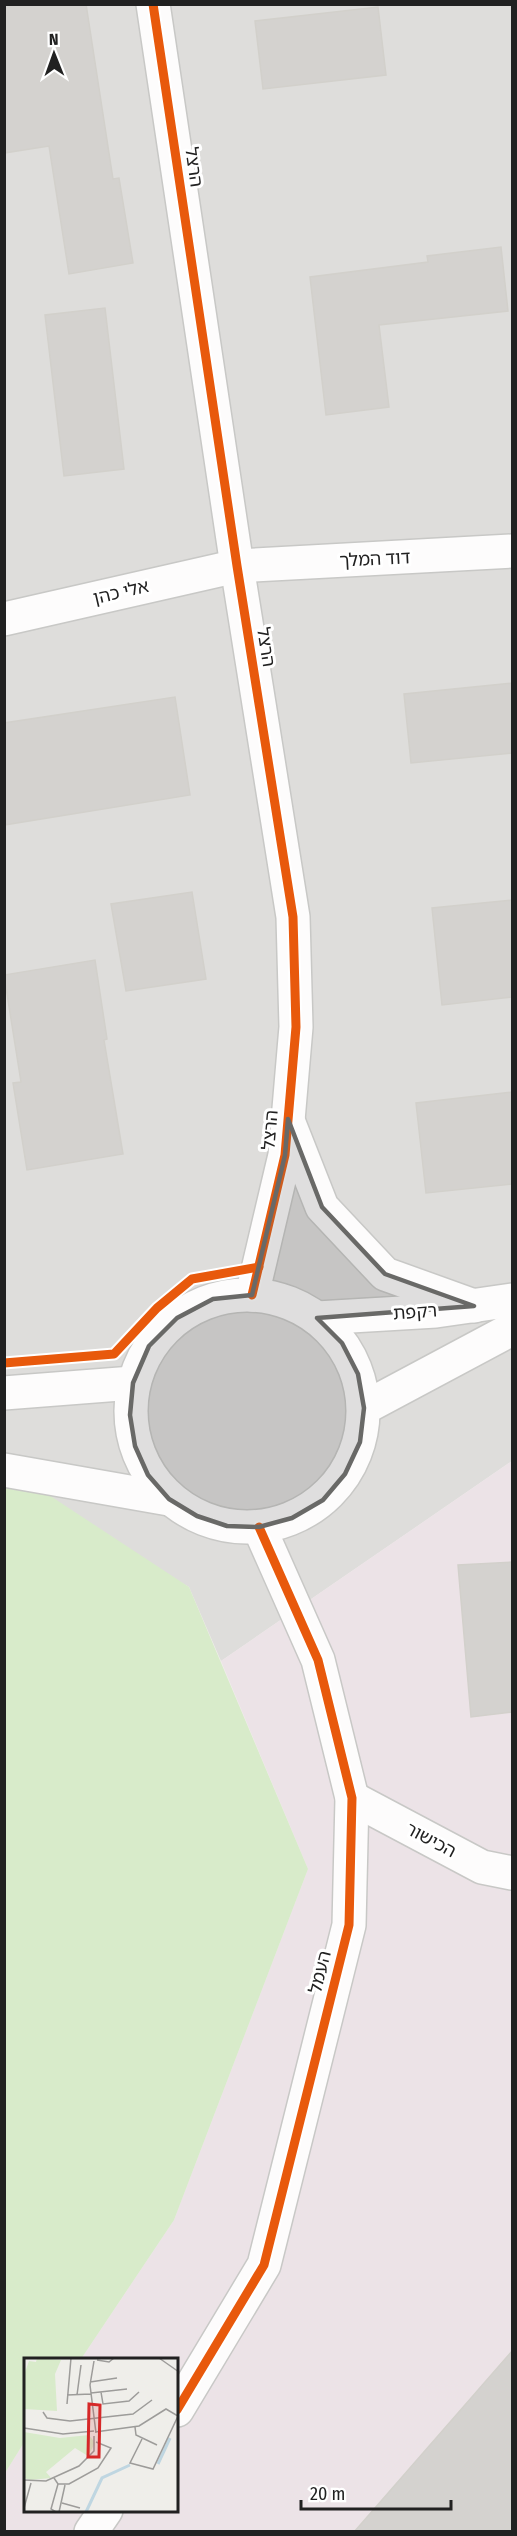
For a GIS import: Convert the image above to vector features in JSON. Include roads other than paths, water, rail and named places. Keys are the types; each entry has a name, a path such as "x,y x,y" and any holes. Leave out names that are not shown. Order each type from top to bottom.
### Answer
{"street":[{"name":"הרצל","path":"153,4 237,566 293,917 296,1027 285,1155 252,1295"},
{"name":"דוד המלך","path":"237,566 513,551"},
{"name":"אלי כהן","path":"4,619 237,566"},
{"path":"288,1119 322,1207 384,1274 474,1306"},
{"path":"252,1295 286,1302 317,1318 342,1343 358,1374 364,1408 360,1442 345,1474 322,1500 292,1518 259,1527 227,1526 197,1516 169,1499 148,1475 135,1446 130,1415 133,1383 149,1346 177,1317 213,1299 252,1295"},
{"name":"רקפת","path":"317,1318 436,1311 513,1300"},
{"path":"364,1408 513,1329"},
{"path":"4,1393 133,1383"},
{"path":"4,1470 169,1499"},
{"name":"העמל","path":"178,2408 264,2265 349,1924 352,1798 318,1660 259,1527"},
{"name":"הכישור","path":"352,1798 482,1868 513,1873"},
{"path":"91,2532 105,2512"}]}
